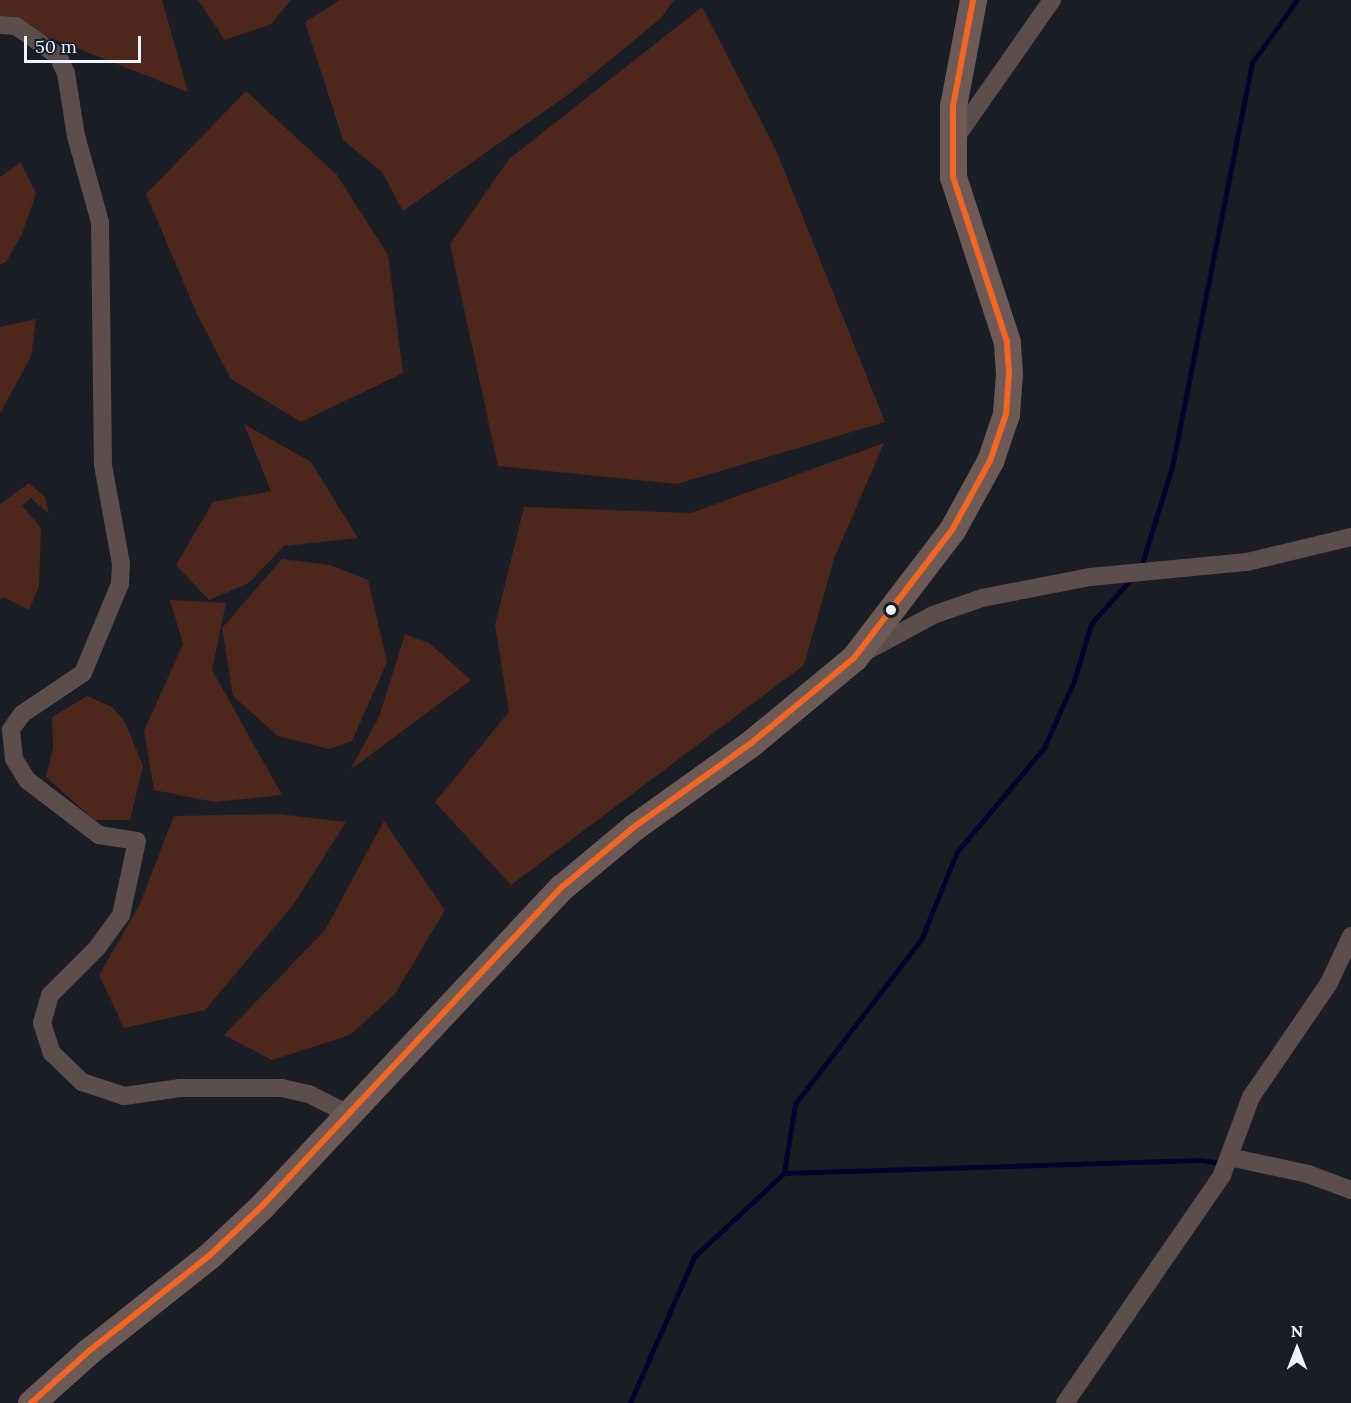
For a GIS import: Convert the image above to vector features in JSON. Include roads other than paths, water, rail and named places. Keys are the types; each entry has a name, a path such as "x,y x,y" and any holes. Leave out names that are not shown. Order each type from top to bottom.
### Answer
{"main road":[{"path":"31,1403 89,1351 209,1256 262,1206 562,887 634,827 750,744 854,658 952,530 990,461 1005,414 1007,342 966,226 953,177 951,144 953,106 973,0"}],"street":[{"path":"951,144 1052,0"},
{"path":"0,25 16,26 58,56 66,73 76,136 100,222 103,455 121,564 120,584 83,673 22,714 11,730 14,759 27,780 99,834 137,841 120,915 98,947 50,995 42,1023 51,1053 82,1082 124,1096 180,1088 254,1086 309,1094 348,1114"},
{"path":"854,658 933,615 982,598 1090,577 1247,562 1351,537"},
{"path":"1065,1403 1222,1175 1251,1097 1329,983 1351,936"},
{"path":"1229,1157 1308,1174 1351,1190"},
{"path":"1077,1403 1089,1368"}],"waterway":[{"path":"1141,567 1172,467 1252,63 1297,0"},
{"path":"784,1173 795,1104 921,940 957,852 1044,748 1074,681 1091,624 1132,578"},
{"path":"630,1403 694,1257 784,1173 1200,1160 1221,1163"}]}
